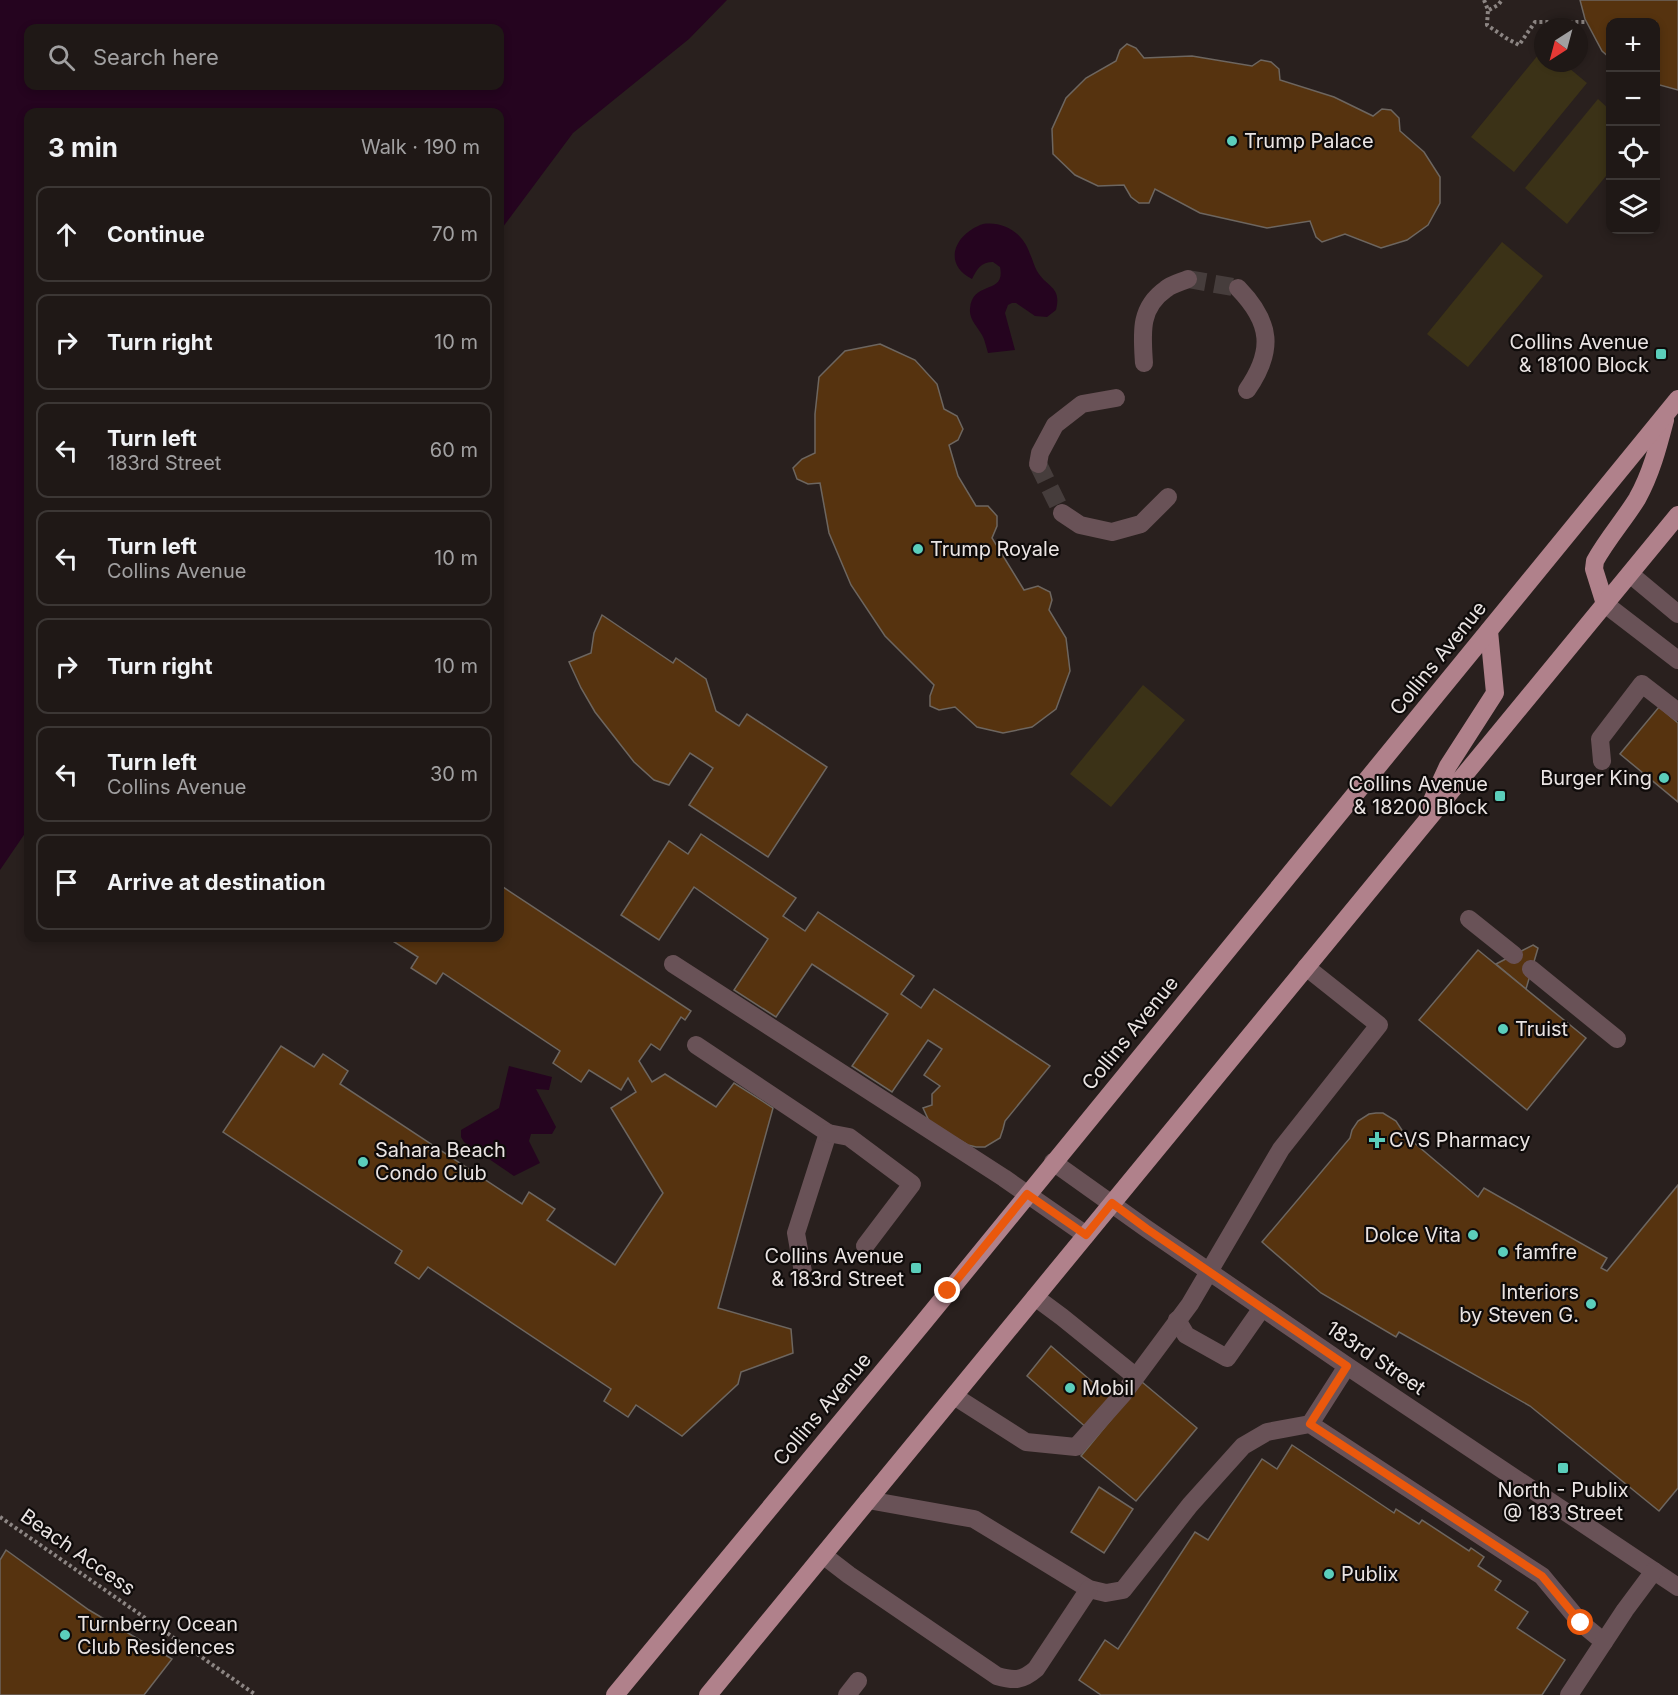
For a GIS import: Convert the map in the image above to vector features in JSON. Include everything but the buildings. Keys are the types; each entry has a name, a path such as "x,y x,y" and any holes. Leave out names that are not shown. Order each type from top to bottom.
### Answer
{"main road":[{"path":"1605,604 1594,569 1595,561 1646,482 1673,406"},
{"name":"Collins Avenue","path":"615,1695 1673,406"},
{"path":"708,1695 1678,515"},
{"path":"1420,828 1448,766 1495,693 1489,631"}],"street":[{"path":"1144,363 1142,330 1147,309 1166,289 1188,279"},
{"path":"1238,288 1254,304 1266,339 1264,357 1258,374 1247,390"},
{"path":"1038,464 1040,453 1054,425 1082,404 1116,398"},
{"path":"1062,513 1080,525 1112,532 1141,524 1168,497"},
{"path":"1629,574 1678,614"},
{"path":"1605,604 1678,660"},
{"path":"1602,761 1600,739 1642,684 1678,712"},
{"path":"1469,918 1514,955"},
{"path":"673,964 1004,1178 1086,1235"},
{"path":"954,1396 1026,1442 1076,1447 1124,1393 1190,1304 1281,1149 1379,1025 1306,967"},
{"path":"1532,969 1617,1039"},
{"path":"696,1045 828,1133 849,1137 912,1184 865,1246"},
{"path":"803,1272 796,1233 828,1133"},
{"name":"183rd Street","path":"1053,1162 1347,1366 1678,1587"},
{"path":"1035,1297 1135,1376"},
{"path":"1177,1320 1186,1335 1227,1358 1262,1308"},
{"path":"1310,1424 1347,1366"},
{"path":"868,1500 974,1519 1089,1589 1106,1593 1123,1590 1190,1505 1243,1446 1267,1432 1310,1424 1542,1576 1581,1623 1604,1642"},
{"path":"823,1555 997,1676 1011,1680 1026,1677 1036,1669 1089,1589"},
{"path":"1569,1695 1625,1610 1654,1571"}],"path":[{"path":"1484,0 1488,10 1487,25 1519,45 1534,23"},
{"path":"1488,10 1502,0"},
{"name":"Beach Access","path":"0,1517 256,1695"}],"shaded area":[{"path":"0,0 727,0 689,39 573,133 504,226 504,108 24,108 24,835 0,870"},
{"path":"1534,60 1534,72 1574,72 1587,83 1514,172 1471,137"},
{"path":"1598,99 1606,106 1606,176 1567,224 1525,188"},
{"path":"983,224 998,224 1018,234 1027,247 1037,271 1057,296 1056,310 1047,317 1035,316 1016,303 1008,305 1005,313 1015,350 988,353 983,337 970,313 972,300 976,294 998,282 1001,276 1000,267 993,262 985,263 972,279 957,265 955,257 959,241 974,228"},
{"path":"1502,242 1543,276 1468,367 1427,334"},
{"path":"1143,685 1185,720 1111,807 1070,774"},
{"path":"509,1066 552,1077 549,1090 536,1089 556,1127 552,1134 531,1134 529,1141 540,1163 514,1176 464,1142 461,1137 461,1130 499,1108"}],"tunnel":[{"path":"1188,279 1238,288"},
{"path":"1038,464 1062,513"}],"place":[{"name":"Trump Palace","path":"1232,141"},
{"name":"Collins Avenue & 18100 Block","path":"1661,354"},
{"name":"Trump Royale","path":"918,549"},
{"name":"Burger King","path":"1664,778"},
{"name":"Collins Avenue & 18200 Block","path":"1500,796"},
{"name":"Truist","path":"1503,1029"},
{"name":"CVS Pharmacy","path":"1377,1140"},
{"name":"Sahara Beach Condo Club","path":"363,1162"},
{"name":"Dolce Vita","path":"1473,1235"},
{"name":"famfre","path":"1503,1252"},
{"name":"Collins Avenue & 183rd Street","path":"916,1268"},
{"name":"Interiors by Steven G.","path":"1591,1304"},
{"name":"Mobil","path":"1070,1388"},
{"name":"North - Publix @ 183 Street","path":"1563,1468"},
{"name":"Publix","path":"1329,1574"},
{"name":"Turnberry Ocean Club Residences","path":"65,1635"}],"route":[{"path":"948,1291 1027,1194 1086,1235 1112,1203 1347,1366 1310,1424 1542,1576 1581,1623"}]}
